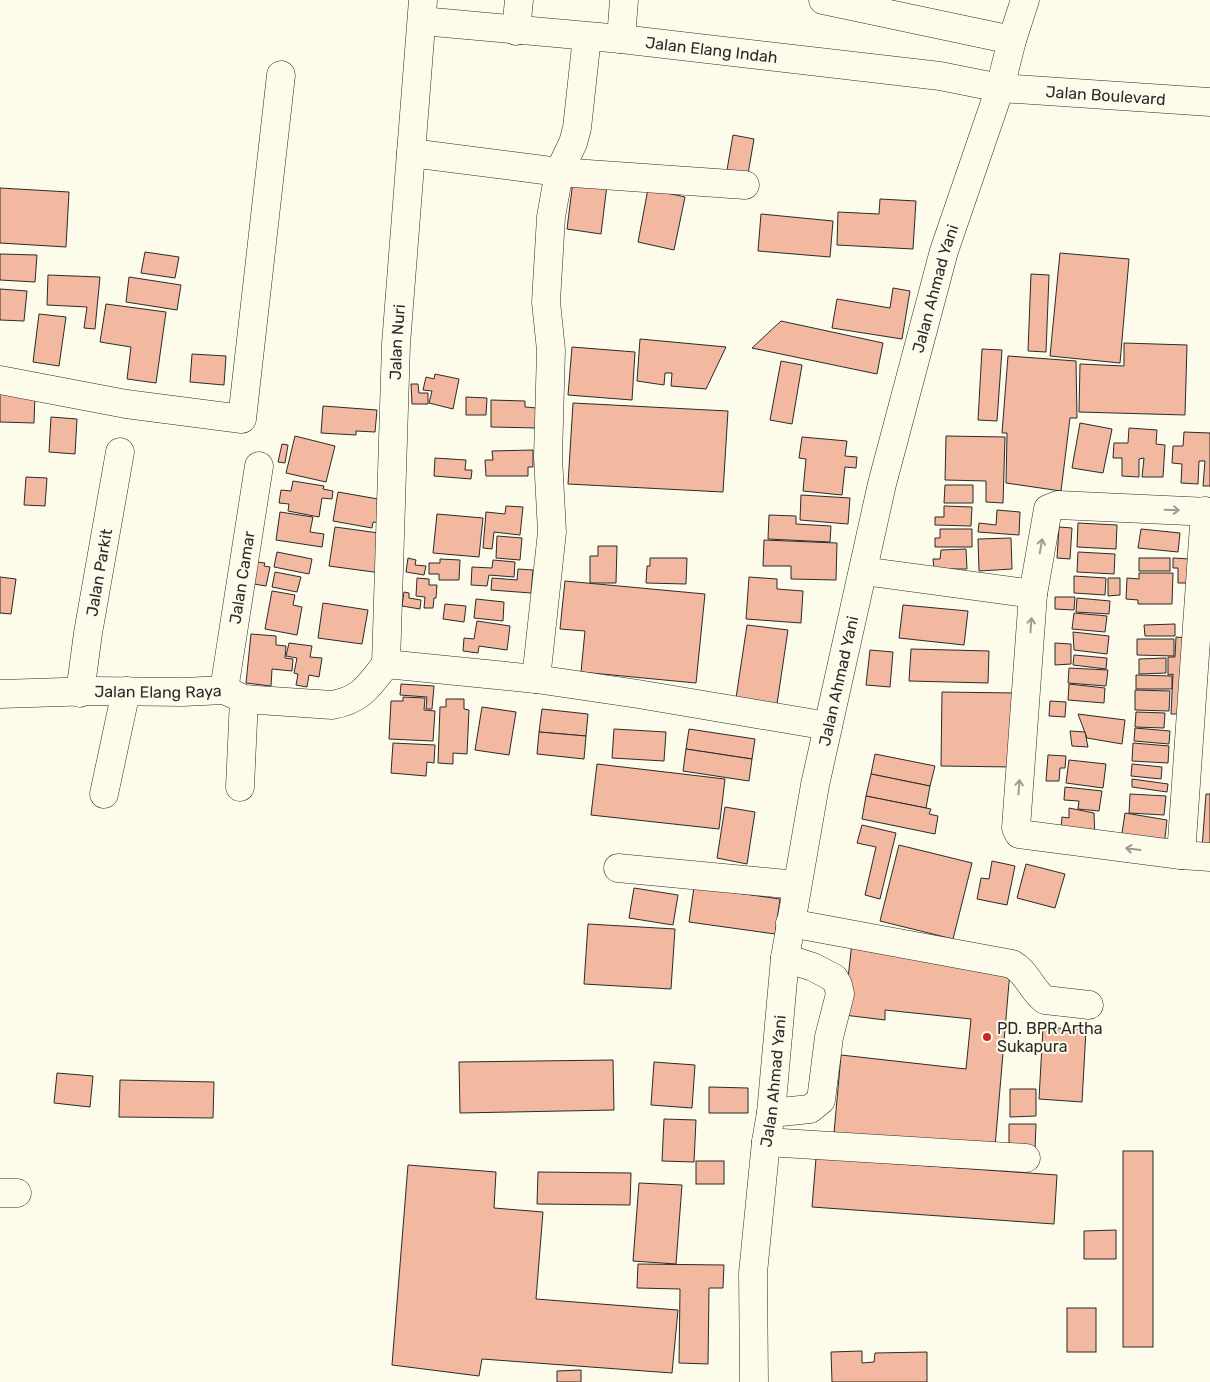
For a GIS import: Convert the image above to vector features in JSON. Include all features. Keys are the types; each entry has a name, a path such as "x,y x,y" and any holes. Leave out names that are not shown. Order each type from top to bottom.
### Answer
{"street":[{"path":"516,31 519,0"},
{"path":"621,39 624,0"},
{"path":"823,0 1012,40"},
{"name":"Jalan Ahmad Yani","path":"754,1382 753,1273 766,1142 771,1112 785,958 815,785 882,484 944,251 1000,88 1012,40 1025,0"},
{"name":"Jalan Elang Indah","path":"423,10 516,31 621,39 940,76 1000,88"},
{"name":"Jalan Nuri","path":"386,664 396,344 423,10"},
{"path":"536,679 552,532 548,457 551,350 546,302 551,217 558,172 567,157 576,128 587,37"},
{"path":"0,380 126,404 242,419 281,75"},
{"name":"Jalan Boulevard","path":"1000,88 1210,102"},
{"path":"411,153 558,172 745,185"},
{"name":"Jalan Parkit","path":"80,693 88,633 120,452"},
{"name":"Jalan Camar","path":"240,787 234,694 258,466"},
{"path":"1181,855 1208,512 1052,506 1048,509 1047,513 1033,594 1017,831 1019,834 1181,855 1210,856"},
{"path":"863,571 1033,594"},
{"path":"386,664 536,679 647,695 828,726"},
{"name":"Jalan Elang Raya","path":"0,694 126,691 183,692 234,694 332,705 346,703 356,698 366,690 386,664"},
{"path":"104,794 126,691"},
{"path":"618,868 797,886"},
{"path":"790,923 1012,964 1024,973 1040,997 1045,1000 1089,1005"},
{"path":"771,1112 810,1109 821,1100 829,1037 840,994 834,978 813,967 785,958"},
{"path":"766,1142 1026,1158"}],"building":[{"path":"733,135 754,139 748,174 727,170"},
{"path":"573,181 607,185 601,234 567,229"},
{"path":"0,188 69,192 66,247 0,243"},
{"path":"648,189 685,197 674,250 638,242"},
{"path":"880,199 916,201 913,249 837,245 838,212 879,214"},
{"path":"761,214 833,221 830,257 758,251"},
{"path":"145,252 179,257 175,278 141,273"},
{"path":"1060,253 1129,259 1120,363 1050,356"},
{"path":"0,254 37,255 35,282 0,280"},
{"path":"1031,274 1049,275 1046,352 1028,351"},
{"path":"48,275 100,277 95,329 84,328 87,307 47,305"},
{"path":"129,277 181,285 177,310 126,302"},
{"path":"893,288 910,291 902,339 832,328 837,299 890,308"},
{"path":"0,289 27,291 24,321 0,320"},
{"path":"106,304 166,312 156,383 127,379 131,347 100,342"},
{"path":"39,314 66,317 59,366 33,362"},
{"path":"781,321 883,343 877,374 752,348"},
{"path":"640,339 726,347 706,389 671,386 672,373 665,373 664,385 637,381"},
{"path":"1124,343 1187,345 1185,415 1079,412 1080,364 1124,366"},
{"path":"572,347 635,352 632,400 568,395"},
{"path":"982,349 1002,350 997,421 978,420"},
{"path":"192,354 226,356 224,385 190,382"},
{"path":"1008,356 1076,361 1077,418 1070,418 1061,491 1006,483 1007,433 1002,433"},
{"path":"781,361 802,365 792,424 770,420"},
{"path":"435,374 459,379 453,409 429,403 432,391 423,390 426,377 434,379"},
{"path":"411,384 418,384 419,393 428,393 428,404 412,404"},
{"path":"0,393 35,394 34,423 0,422"},
{"path":"466,397 487,398 486,415 466,415"},
{"path":"491,400 525,401 525,407 537,408 537,428 491,427"},
{"path":"573,403 728,411 723,492 568,484"},
{"path":"323,406 377,410 375,432 356,431 356,435 321,433"},
{"path":"51,417 77,419 75,454 49,452"},
{"path":"1080,423 1112,429 1103,473 1072,468"},
{"path":"1129,428 1157,430 1156,444 1165,445 1163,477 1142,477 1144,458 1139,459 1139,477 1122,476 1122,458 1113,458 1114,443 1128,443"},
{"path":"1184,432 1210,433 1210,486 1203,486 1205,461 1199,461 1198,484 1181,483 1182,464 1172,463 1173,446 1183,446"},
{"path":"295,436 335,446 326,482 286,473"},
{"path":"946,436 1005,437 1003,503 986,502 986,481 945,480"},
{"path":"802,437 847,441 845,456 857,457 856,468 845,467 842,495 803,491 806,459 799,458"},
{"path":"282,444 288,445 285,463 278,462"},
{"path":"533,450 533,467 528,467 528,476 486,476 485,460 493,460 492,451"},
{"path":"435,458 466,460 465,470 472,470 471,479 434,476"},
{"path":"26,477 47,478 45,506 24,505"},
{"path":"293,481 324,486 323,489 333,491 332,499 322,498 319,517 288,511 289,504 279,503 281,490 291,491"},
{"path":"945,485 973,485 973,503 944,503"},
{"path":"338,492 378,499 377,504 385,505 382,523 373,522 372,528 333,521"},
{"path":"801,495 850,498 848,524 800,520"},
{"path":"506,506 523,507 520,535 494,532 492,549 483,548 486,512 505,514"},
{"path":"944,506 972,507 971,526 935,525 935,517 944,517"},
{"path":"997,510 1020,512 1019,535 978,532 979,523 996,525"},
{"path":"280,512 313,517 310,532 324,534 322,547 276,540"},
{"path":"437,514 483,518 479,557 433,553"},
{"path":"769,515 796,516 796,524 831,526 830,542 768,539"},
{"path":"1078,523 1117,525 1116,549 1077,547"},
{"path":"335,527 386,534 381,573 329,566"},
{"path":"1059,527 1072,528 1070,559 1057,558"},
{"path":"940,529 972,529 972,547 935,547 935,538 940,538"},
{"path":"1141,529 1180,533 1178,552 1138,548"},
{"path":"497,536 522,538 520,560 496,558"},
{"path":"1011,538 1012,569 979,571 978,539"},
{"path":"764,540 837,543 836,580 791,579 791,566 763,566"},
{"path":"598,546 617,546 616,583 590,583 590,556 598,556"},
{"path":"966,549 967,569 934,569 933,559 940,559 941,550"},
{"path":"277,552 312,559 309,574 274,567"},
{"path":"1078,552 1115,554 1114,574 1077,572"},
{"path":"408,558 416,560 415,565 426,566 424,575 406,572"},
{"path":"650,558 687,558 686,584 646,583 647,566 650,566"},
{"path":"1139,558 1170,558 1170,571 1139,571"},
{"path":"1173,558 1190,559 1190,583 1178,583 1178,568 1173,568"},
{"path":"440,559 460,560 459,580 439,580 439,574 429,574 429,563 440,563"},
{"path":"493,560 515,562 514,577 489,575 487,586 471,585 472,567 492,568"},
{"path":"257,562 265,563 264,566 270,567 266,586 254,584"},
{"path":"518,569 533,570 531,593 491,590 492,578 517,580"},
{"path":"275,572 301,577 297,592 272,587"},
{"path":"1139,573 1173,573 1172,604 1138,604 1138,600 1126,599 1127,578 1139,579"},
{"path":"1074,576 1106,578 1105,595 1074,593"},
{"path":"0,577 16,579 11,614 0,613"},
{"path":"749,577 777,579 777,589 803,591 801,623 746,619"},
{"path":"417,578 429,579 429,585 437,585 433,608 424,608 425,597 416,596"},
{"path":"1108,578 1120,578 1120,595 1108,596"},
{"path":"565,581 705,594 696,683 581,672 585,631 560,629"},
{"path":"272,591 295,595 293,605 302,607 297,635 265,629"},
{"path":"404,592 409,593 409,598 421,600 420,609 402,606"},
{"path":"1055,597 1075,597 1074,610 1055,609"},
{"path":"1077,598 1110,601 1109,614 1076,612"},
{"path":"476,599 504,602 503,621 474,618"},
{"path":"323,603 368,610 362,644 318,638"},
{"path":"445,604 466,606 464,622 443,619"},
{"path":"903,605 968,611 964,645 899,638"},
{"path":"1074,613 1107,616 1105,632 1072,629"},
{"path":"477,621 510,626 507,650 479,646 478,653 463,651 464,638 474,639"},
{"path":"1175,624 1175,636 1145,636 1144,625"},
{"path":"747,625 788,630 777,704 736,698"},
{"path":"1073,632 1109,636 1107,654 1074,650"},
{"path":"251,634 276,636 276,645 286,646 285,658 293,659 292,671 272,669 271,686 246,683"},
{"path":"1176,637 1187,638 1184,714 1171,714 1173,674 1168,675 1168,657 1175,657"},
{"path":"1137,639 1174,639 1174,656 1137,655"},
{"path":"289,643 312,646 310,657 322,658 319,677 309,675 307,687 296,685 298,674 294,673 297,658 286,656"},
{"path":"1055,643 1071,644 1071,664 1055,665"},
{"path":"911,649 989,651 988,683 909,681"},
{"path":"870,650 893,652 890,687 866,685"},
{"path":"1074,655 1107,658 1106,669 1073,665"},
{"path":"1166,658 1166,673 1139,674 1139,659"},
{"path":"1069,668 1108,670 1106,686 1068,683"},
{"path":"1136,675 1172,676 1172,689 1136,689"},
{"path":"401,684 434,686 432,709 426,709 427,697 400,695"},
{"path":"1069,684 1105,688 1104,703 1068,700"},
{"path":"1135,690 1170,691 1169,711 1135,710"},
{"path":"942,692 1015,693 1013,767 941,766"},
{"path":"403,697 425,698 424,710 435,711 433,741 389,739 391,701 403,701"},
{"path":"446,699 464,699 464,709 469,710 467,754 453,753 453,764 438,763 440,707 446,707"},
{"path":"1050,701 1066,702 1065,717 1049,716"},
{"path":"482,707 516,712 509,755 475,750"},
{"path":"542,709 588,714 586,736 539,732"},
{"path":"1136,712 1165,713 1164,728 1135,727"},
{"path":"1078,714 1125,720 1122,744 1087,738"},
{"path":"1135,728 1170,731 1169,744 1134,741"},
{"path":"614,729 666,732 664,761 612,758"},
{"path":"689,729 755,739 752,759 686,749"},
{"path":"1070,731 1085,732 1088,747 1072,746"},
{"path":"539,732 586,736 584,759 537,754"},
{"path":"393,743 435,745 434,763 427,762 426,776 391,773"},
{"path":"1133,743 1169,746 1168,763 1132,761"},
{"path":"686,749 752,759 749,781 683,771"},
{"path":"875,754 935,766 930,786 871,774"},
{"path":"1048,755 1066,756 1065,768 1060,768 1059,781 1046,781"},
{"path":"1069,760 1106,764 1103,788 1066,783"},
{"path":"597,764 725,779 719,829 591,815"},
{"path":"1132,764 1162,767 1161,779 1131,776"},
{"path":"871,774 930,786 926,808 866,796"},
{"path":"1132,779 1168,784 1167,792 1132,787"},
{"path":"1065,787 1102,791 1099,811 1078,809 1079,801 1064,800"},
{"path":"1130,794 1166,796 1164,815 1129,813"},
{"path":"1206,794 1210,794 1210,848 1202,848"},
{"path":"866,796 931,809 929,814 938,816 935,834 862,819"},
{"path":"725,807 755,812 747,864 717,858"},
{"path":"1069,808 1094,813 1095,840 1061,829 1062,817 1069,818"},
{"path":"1125,813 1167,820 1164,846 1121,840"},
{"path":"862,825 896,833 880,899 865,895 876,847 857,843"},
{"path":"899,845 972,863 953,939 880,921"},
{"path":"992,861 1015,866 1007,905 977,899 981,878 989,879"},
{"path":"1026,864 1065,874 1055,908 1017,898"},
{"path":"694,887 780,899 775,934 689,922"},
{"path":"634,888 678,895 673,925 629,918"},
{"path":"588,924 675,929 671,989 584,984"},
{"name":"PD. BPR Artha Sukapura","path":"852,942 1010,971 995,1147 834,1133 841,1055 966,1069 971,1019 885,1010 885,1020 844,1015"},
{"path":"1043,1027 1086,1030 1082,1102 1039,1099"},
{"path":"613,1060 614,1110 460,1113 459,1062"},
{"path":"654,1062 695,1065 692,1108 651,1105"},
{"path":"57,1073 93,1076 90,1107 54,1103"},
{"path":"120,1080 214,1082 213,1118 119,1117"},
{"path":"709,1087 748,1088 748,1113 709,1113"},
{"path":"1010,1089 1036,1089 1036,1116 1010,1117"},
{"path":"664,1119 696,1120 694,1162 662,1161"},
{"path":"1009,1124 1036,1124 1035,1149 1009,1149"},
{"path":"1123,1151 1153,1151 1153,1347 1123,1347"},
{"path":"816,1158 1057,1175 1054,1224 812,1207"},
{"path":"696,1161 724,1161 724,1184 696,1184"},
{"path":"408,1165 496,1172 494,1208 543,1212 536,1299 678,1310 672,1373 482,1359 479,1376 392,1365"},
{"path":"538,1172 631,1173 630,1205 537,1204"},
{"path":"639,1183 682,1185 676,1264 633,1261"},
{"path":"1116,1230 1116,1259 1084,1259 1084,1231"},
{"path":"638,1264 724,1265 723,1288 709,1288 708,1364 679,1363 680,1289 637,1288"},
{"path":"1067,1308 1096,1308 1096,1352 1067,1352"},
{"path":"862,1351 862,1363 874,1362 875,1353 927,1352 927,1382 832,1382 831,1352"},
{"path":"581,1370 581,1382 557,1382 557,1371"}],"place":[{"name":"PD. BPR Artha Sukapura","path":"987,1037"}]}
